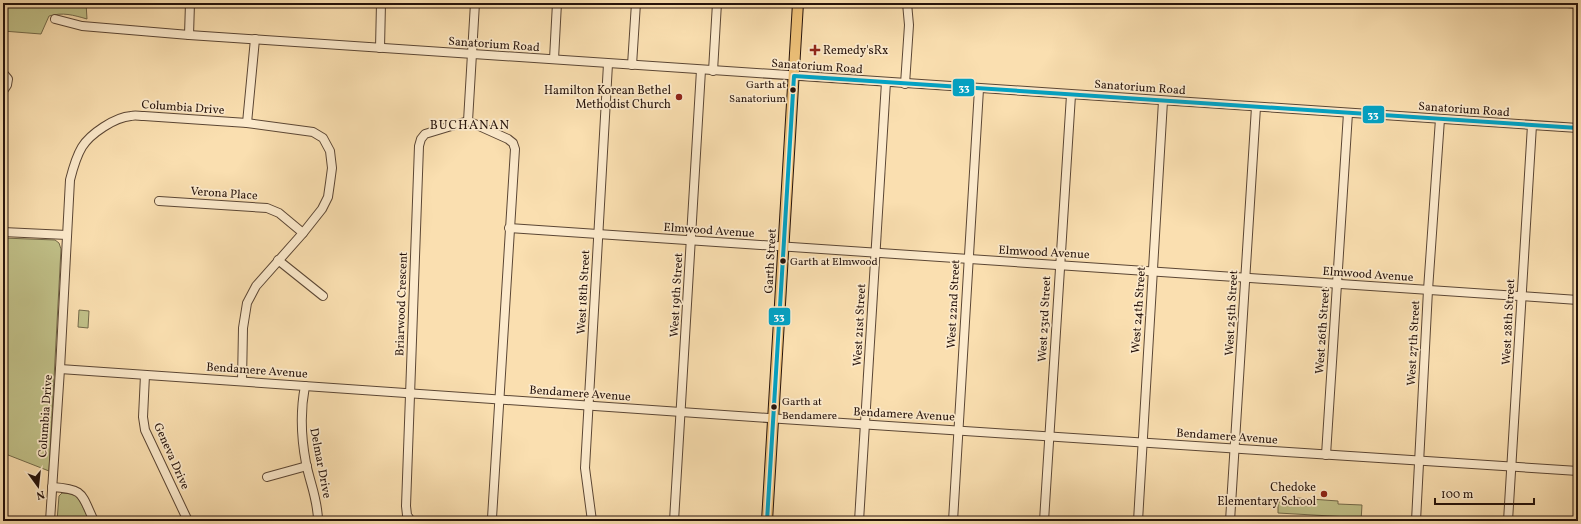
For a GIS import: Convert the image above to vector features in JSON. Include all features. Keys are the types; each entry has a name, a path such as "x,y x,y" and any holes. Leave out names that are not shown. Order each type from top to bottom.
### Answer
{"main road":[{"name":"Garth Street","path":"767,521 798,3"}],"street":[{"path":"189,35 190,3"},
{"path":"380,48 381,3"},
{"path":"475,3 468,121 508,139 513,143 515,149 500,400 492,518 490,521"},
{"path":"554,60 557,3"},
{"path":"632,65 636,3"},
{"path":"713,71 717,3"},
{"path":"905,84 909,25 907,3"},
{"path":"1568,3 1578,4"},
{"name":"Sanatorium Road","path":"55,19 82,26 189,35 1578,128"},
{"path":"247,124 255,39"},
{"name":"West 18th Street","path":"592,521 586,468 608,64"},
{"name":"West 19th Street","path":"674,521 701,70"},
{"path":"3,73 8,79 7,85 3,91"},
{"name":"West 21st Street","path":"858,521 886,82"},
{"name":"West 22nd Street","path":"953,521 979,89"},
{"name":"West 23rd Street","path":"1044,521 1071,95"},
{"name":"West 24th Street","path":"1138,521 1162,101"},
{"name":"West 25th Street","path":"1230,521 1256,107"},
{"name":"West 26th Street","path":"1326,455 1348,113"},
{"name":"Columbia Drive","path":"50,521 70,180 75,161 82,146 92,135 110,123 130,116 247,124 313,132 323,138 330,151 332,168 328,196 322,209 256,286 247,303 243,328 242,381"},
{"name":"West 27th Street","path":"1416,521 1428,290 1440,119"},
{"name":"Briarwood Crescent","path":"411,521 407,515 406,506 419,146 421,139 425,134 468,121"},
{"name":"West 28th Street","path":"1508,521 1532,125"},
{"name":"Verona Place","path":"159,201 267,208 279,213 303,233"},
{"name":"Elmwood Avenue","path":"510,228 691,240 784,248 1578,300"},
{"path":"3,232 67,235"},
{"path":"278,260 323,296"},
{"name":"Bendamere Avenue","path":"60,369 145,376 242,381 500,400 1235,449 1578,470"},
{"name":"Geneva Drive","path":"145,376 143,417 145,430 188,521"},
{"name":"Delmar Drive","path":"305,386 301,423 307,466 316,497 318,521"},
{"path":"267,477 307,466"},
{"path":"52,487 73,489 78,491 94,521"}],"green space":[{"path":"3,3 86,3 87,19 68,14 59,14 49,16 41,34 3,31"},
{"path":"1298,3 1298,7 1247,4"},
{"path":"3,238 55,240 59,243 61,249 49,471 3,453"},
{"path":"79,310 89,311 88,328 78,327"},
{"path":"62,493 75,494 90,521 57,521 59,496"},
{"path":"1297,498 1338,501 1338,504 1362,505 1361,521 1348,521 1348,517 1278,513 1278,502 1297,503"}],"transit line":[{"name":"33","path":"767,521 794,76 1578,128"}],"place":[{"name":"Remedy'sRx","path":"815,50"},
{"name":"Garth at Sanatorium","path":"793,90"},
{"name":"Hamilton Korean Bethel Methodist Church","path":"679,97"},
{"name":"Garth at Elmwood","path":"783,261"},
{"name":"Garth at Bendamere","path":"774,407"},
{"name":"Chedoke Elementary School","path":"1324,494"}],"district":[{"name":"BUCHANAN","path":"470,124"}]}
